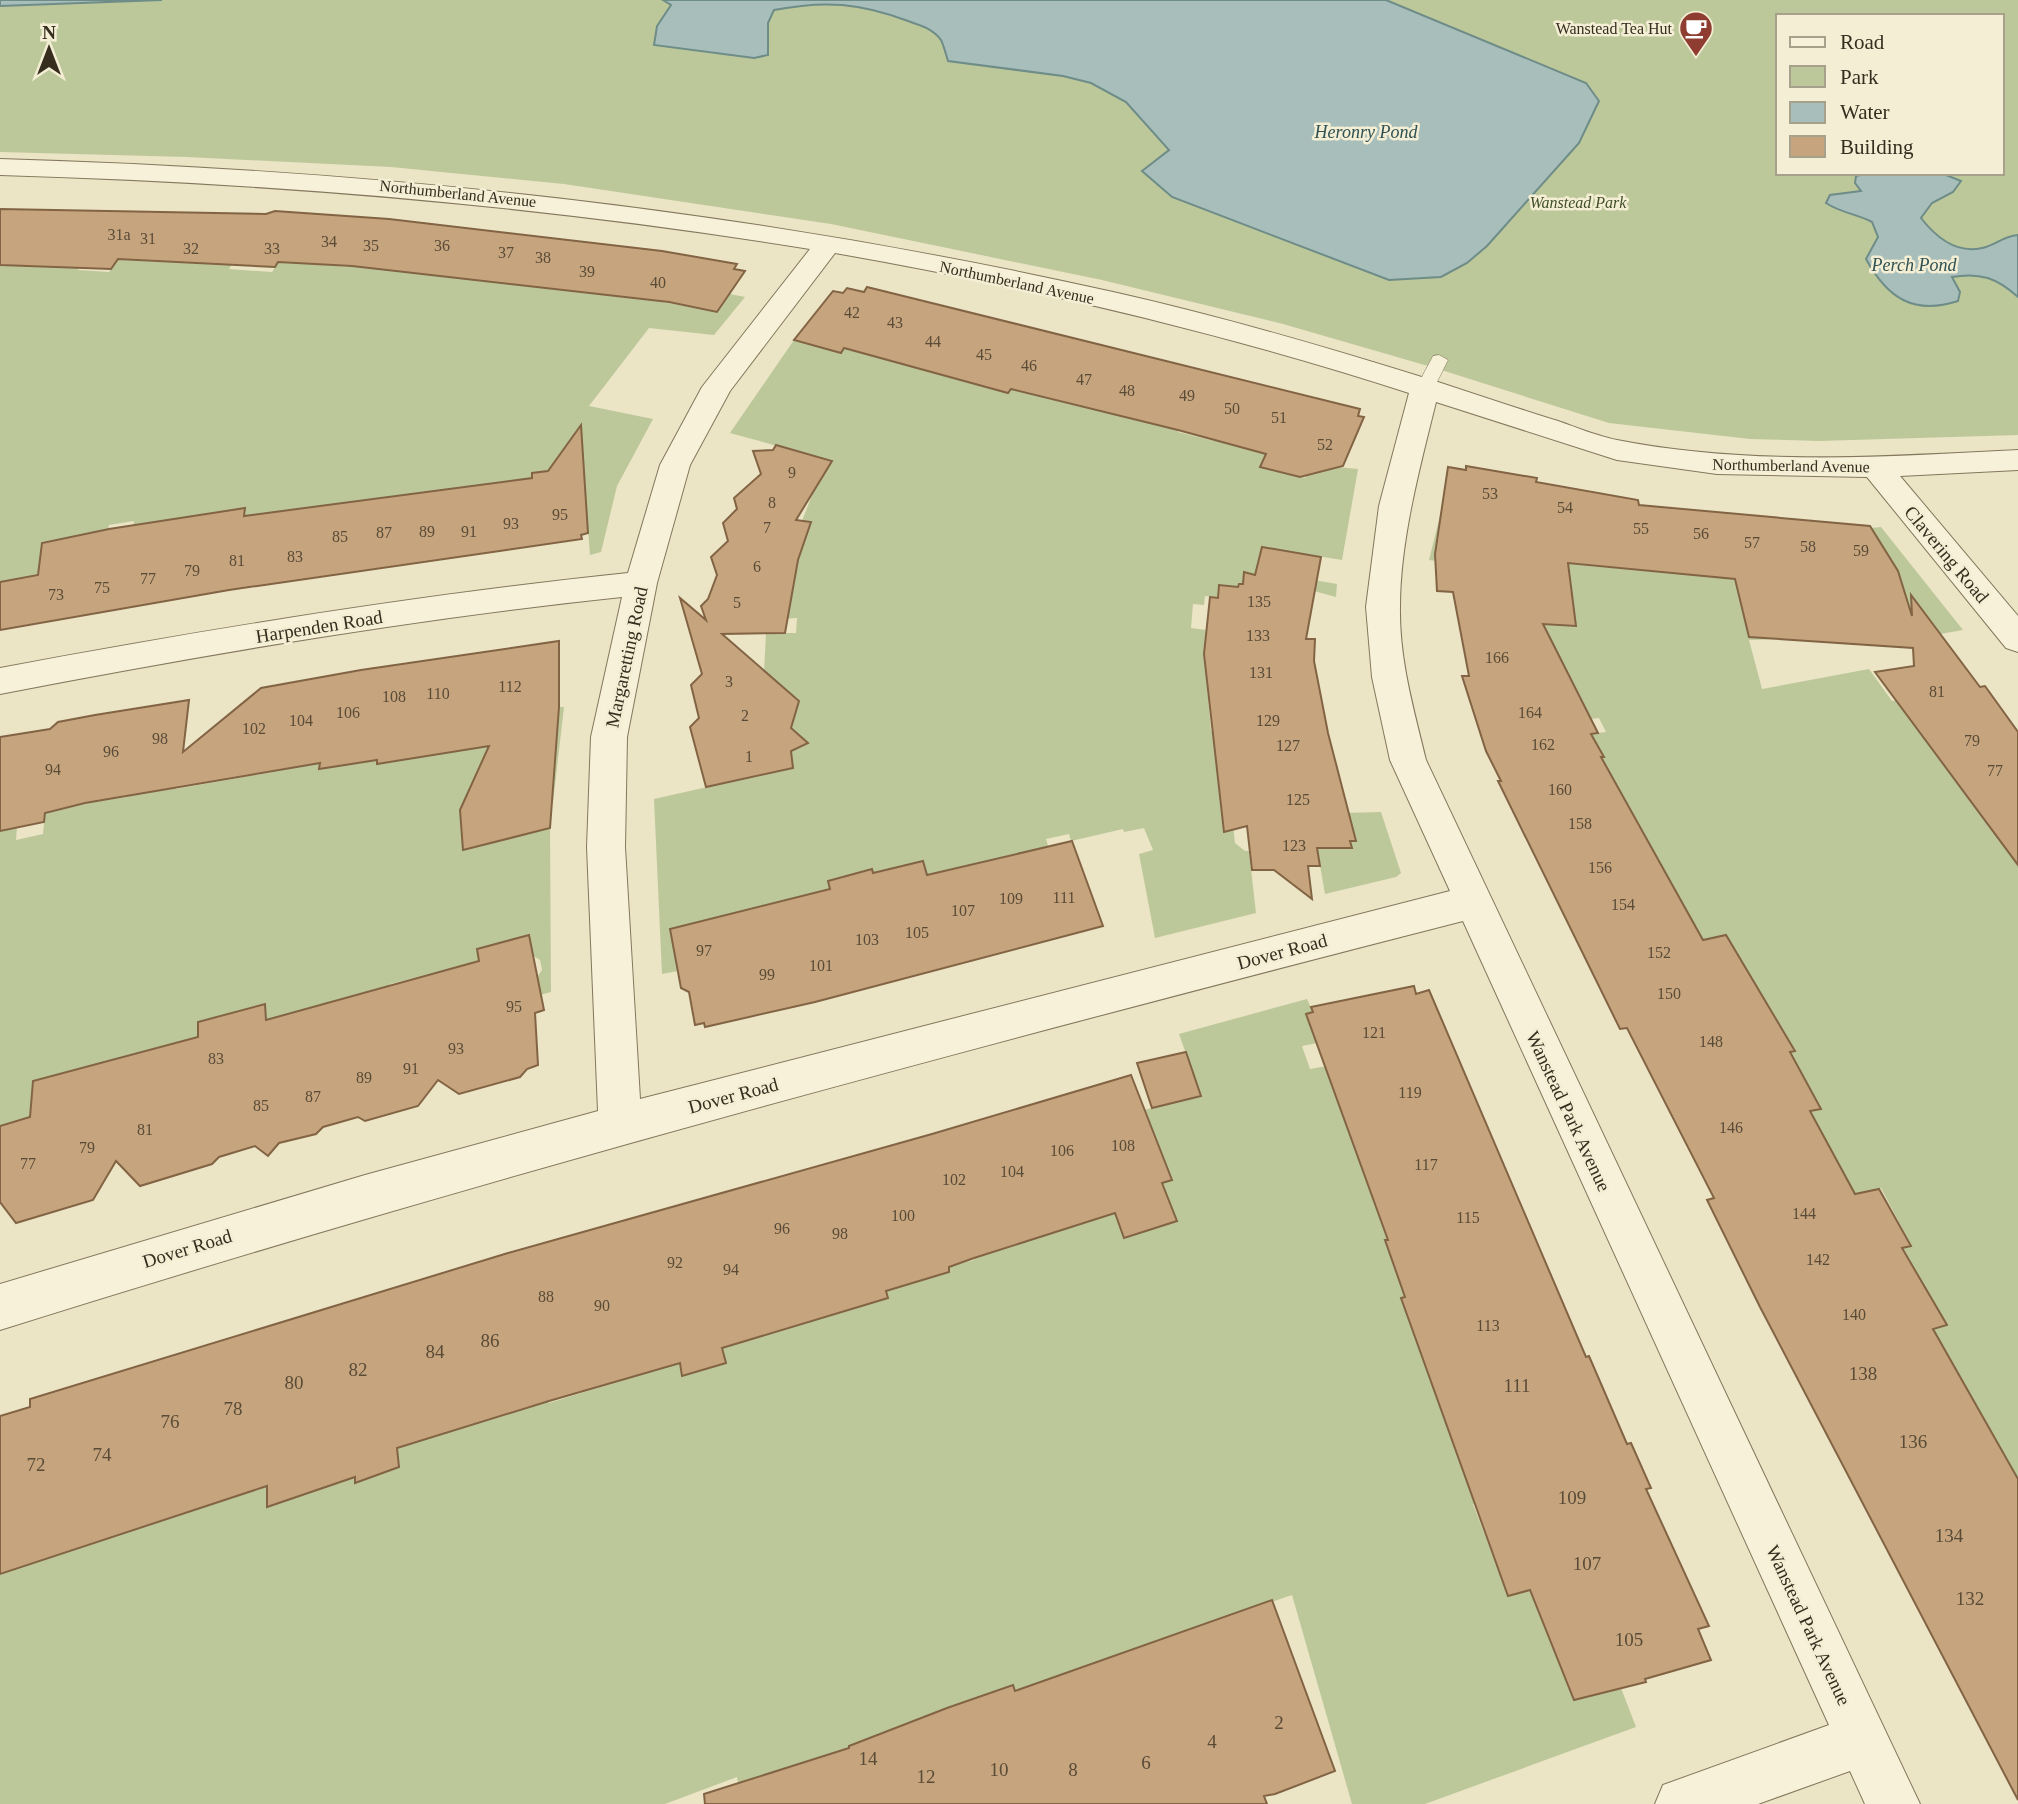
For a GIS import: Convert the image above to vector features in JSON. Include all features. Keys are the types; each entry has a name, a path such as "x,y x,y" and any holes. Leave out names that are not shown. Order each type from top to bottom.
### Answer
{"street":[{"name":"Northumberland Avenue","path":"0,167 133,169 322,180 512,198 828,243 1113,301 1242,334 1432,374 1613,449 1690,462 1749,467 1876,468 2018,460"},
{"name":"Margaretting Road","path":"620,1124 606,847 609,737 640,583 675,465 717,387 828,243"},
{"name":"Wanstead Park Avenue","path":"1432,374 1395,506 1383,607 1389,677 1408,760 1893,1804"},
{"name":"Clavering Road","path":"1876,468 2018,639"},
{"name":"Harpenden Road","path":"0,681 199,644 550,593 640,583"},
{"name":"Dover Road","path":"0,1307 187,1248 620,1124 1472,902"},
{"path":"1682,1804 1862,1740"}],"green space":[{"name":"Wanstead Park","path":"0,0 2018,0 2018,435 1819,441 1750,439 1609,423 1283,324 1102,280 831,224 564,184 391,167 187,157 0,152"},
{"path":"251,236 229,269 272,272 279,261 351,267 353,264 624,295 718,312 730,294 745,297 714,335 649,328 589,406 653,419 617,486 601,552 590,555 585,491 555,470 532,473 532,481 507,485 506,481 489,483 488,504 132,536 134,521 109,525 104,562 86,535 42,543 38,575 0,582 0,250 15,265 55,267 66,252 90,253 78,270 109,272 118,259 215,263"},
{"path":"854,335 968,377 965,382 1008,393 1021,372 1049,399 1086,408 1187,412 1178,432 1214,441 1222,424 1267,452 1261,467 1305,478 1317,448 1327,466 1358,469 1342,560 1262,547 1256,570 1337,584 1336,597 1244,572 1243,584 1238,587 1219,585 1218,598 1205,596 1204,605 1193,604 1191,628 1206,630 1204,654 1211,731 1244,732 1232,815 1235,843 1249,851 1256,913 1155,938 1139,854 1153,850 1144,828 1124,832 1123,829 1071,841 1069,834 1046,839 1048,846 927,875 923,861 896,867 883,906 872,869 828,881 830,889 799,896 808,934 759,907 671,929 678,971 662,974 654,799 792,768 791,751 800,747 802,738 789,733 799,701 792,695 763,692 766,633 796,633 797,618 779,619 811,522 802,521 814,490 832,461 730,433 794,340 841,353"},
{"path":"1443,504 1619,562 1620,568 1650,571 1647,551 1881,527 1963,630 1940,634 1749,640 1762,689 1869,669 1892,701 1918,695 1916,728 1942,764 1964,760 2018,865 2018,1486 1979,1410 1891,1381 1954,1366 1933,1329 1946,1325 1914,1269 1887,1251 1911,1245 1881,1188 1855,1194 1850,1184 1805,1194 1810,1101 1813,1093 1808,1084 1748,1061 1795,1050 1726,936 1703,940 1600,757 1591,734 1606,732 1599,718 1590,719 1540,624 1576,626 1573,603 1519,598 1521,571 1429,560"},
{"path":"559,707 564,707 553,802 463,850 550,828 551,992 532,997 536,979 542,970 540,960 532,955 528,935 477,949 485,1010 461,966 390,984 395,1040 268,1075 265,1004 198,1022 198,1093 30,1117 0,1126 0,831 17,827 16,840 43,834 45,813 71,807 88,722 79,804 127,797 130,781 178,773 176,789 272,772 273,760 559,711"},
{"path":"1381,812 1401,873 1396,877 1325,894 1317,848 1351,847 1350,841 1354,840 1350,817 1344,813"},
{"path":"1307,999 1313,1012 1306,1014 1317,1043 1302,1046 1310,1069 1349,1062 1415,1234 1385,1240 1395,1269 1517,1242 1528,1270 1401,1298 1456,1449 1545,1485 1473,1504 1508,1596 1537,1588 1554,1651 1574,1700 1621,1688 1636,1727 1425,1804 1352,1804 1292,1595 1015,1691 1013,1685 948,1708 954,1735 879,1735 849,1746 854,1771 738,1783 737,1777 665,1804 0,1804 0,1574 267,1486 268,1507 309,1493 306,1436 351,1421 355,1482 399,1467 384,1303 433,1437 515,1411 539,1332 549,1403 630,1378 668,1295 682,1376 725,1364 722,1348 761,1337 747,1272 791,1327 887,1298 884,1286 891,1289 949,1272 949,1267 974,1260 963,1222 1109,1196 1124,1238 1176,1221 1162,1183 1172,1179 1144,1110 1201,1096 1179,1034"}],"water":[{"path":"0,0 162,0 0,6"},
{"name":"Heronry Pond","path":"663,0 1386,0 1586,83 1599,101 1579,143 1487,246 1467,263 1441,277 1389,280 1172,197 1142,171 1169,150 1126,102 1091,83 1063,76 948,61 941,40 926,28 874,10 842,5 810,5 774,10 768,23 768,55 754,58 654,45 657,26 671,5"},
{"name":"Perch Pond","path":"1946,175 1961,181 1953,192 1932,203 1921,218 1947,242 1963,248 1982,248 2018,235 2018,297 1995,281 1971,275 1952,277 1960,292 1958,301 1942,305 1915,304 1893,294 1874,273 1866,259 1878,237 1872,222 1826,203 1830,195 1861,191 1855,183 1856,176"}],"building":[{"path":"0,209 266,214 275,211 389,219 662,251 737,264 734,269 745,271 717,312 669,302 352,266 278,262 275,267 118,259 111,269 0,265"},
{"path":"867,287 1360,409 1358,416 1364,417 1343,466 1300,477 1260,467 1266,454 1178,430 1011,389 1008,393 844,348 841,353 794,340 833,291 843,293 847,288 864,292"},
{"path":"581,425 588,533 581,535 582,539 229,590 0,630 0,582 38,575 42,543 109,529 245,508 244,516 532,478 532,473 548,471"},
{"path":"776,445 832,461 796,520 811,522 798,560 785,633 722,634 799,701 791,728 808,743 791,751 793,768 706,787 690,727 699,718 691,685 702,674 680,598 706,620 701,606 708,599 717,575 711,557 728,541 723,523 737,509 734,498 761,474 753,451 773,450"},
{"path":"1466,466 1537,478 1536,482 1638,500 1639,505 1870,526 1898,571 1912,616 1911,595 1980,687 1985,686 2018,732 2018,865 1875,672 1914,666 1913,648 1749,637 1735,579 1568,563 1576,626 1543,624 1598,733 1591,734 1604,757 1601,757 1703,940 1726,935 1795,1051 1790,1052 1821,1109 1810,1111 1855,1194 1879,1189 1911,1246 1902,1248 1947,1325 1933,1329 2018,1479 2018,1800 1760,1307 1707,1200 1714,1198 1627,1028 1620,1029 1498,781 1501,781 1486,751 1462,676 1469,676 1453,592 1437,591 1435,554 1448,467 1466,470"},
{"path":"1262,547 1321,557 1306,639 1315,639 1314,661 1328,733 1356,841 1350,841 1352,848 1317,848 1320,866 1308,866 1312,899 1274,870 1252,870 1247,826 1224,832 1204,654 1210,597 1218,598 1219,585 1238,587 1243,584 1244,572 1255,575"},
{"path":"559,641 559,707 550,828 463,850 460,810 489,746 377,764 377,760 319,769 320,763 85,803 45,813 44,822 0,831 0,737 50,729 58,722 189,700 183,752 261,688 361,670"},
{"path":"1072,841 1103,926 815,1002 705,1027 704,1023 695,1025 689,992 681,988 670,929 830,889 828,881 872,869 873,873 923,861 927,875"},
{"path":"529,935 544,1010 535,1013 538,1065 527,1069 520,1077 459,1094 438,1080 418,1106 365,1121 358,1117 323,1127 316,1134 279,1143 268,1156 255,1146 219,1157 212,1164 140,1186 116,1161 93,1200 16,1223 0,1202 0,1126 30,1117 33,1081 198,1037 198,1022 265,1004 266,1020 479,961 477,949"},
{"path":"1414,986 1416,994 1429,990 1586,1357 1589,1356 1627,1444 1631,1443 1651,1488 1646,1489 1709,1626 1698,1629 1711,1660 1645,1679 1646,1682 1574,1700 1530,1590 1508,1596 1401,1298 1405,1297 1385,1240 1388,1240 1306,1014 1313,1012 1311,1007"},
{"path":"1186,1052 1201,1096 1152,1108 1137,1063"},
{"path":"1131,1075 1172,1180 1162,1183 1177,1221 1124,1238 1115,1213 949,1267 949,1272 886,1291 888,1298 722,1348 726,1363 682,1376 680,1363 549,1401 397,1448 399,1467 355,1483 355,1477 267,1507 267,1486 0,1574 0,1416 30,1407 30,1399 508,1253"},
{"path":"1272,1600 1335,1771 1264,1796 1267,1804 705,1804 704,1794 849,1748 947,1708 1013,1685 1015,1691"}],"place":[{"name":"Wanstead Tea Hut","path":"1696,58"}]}
